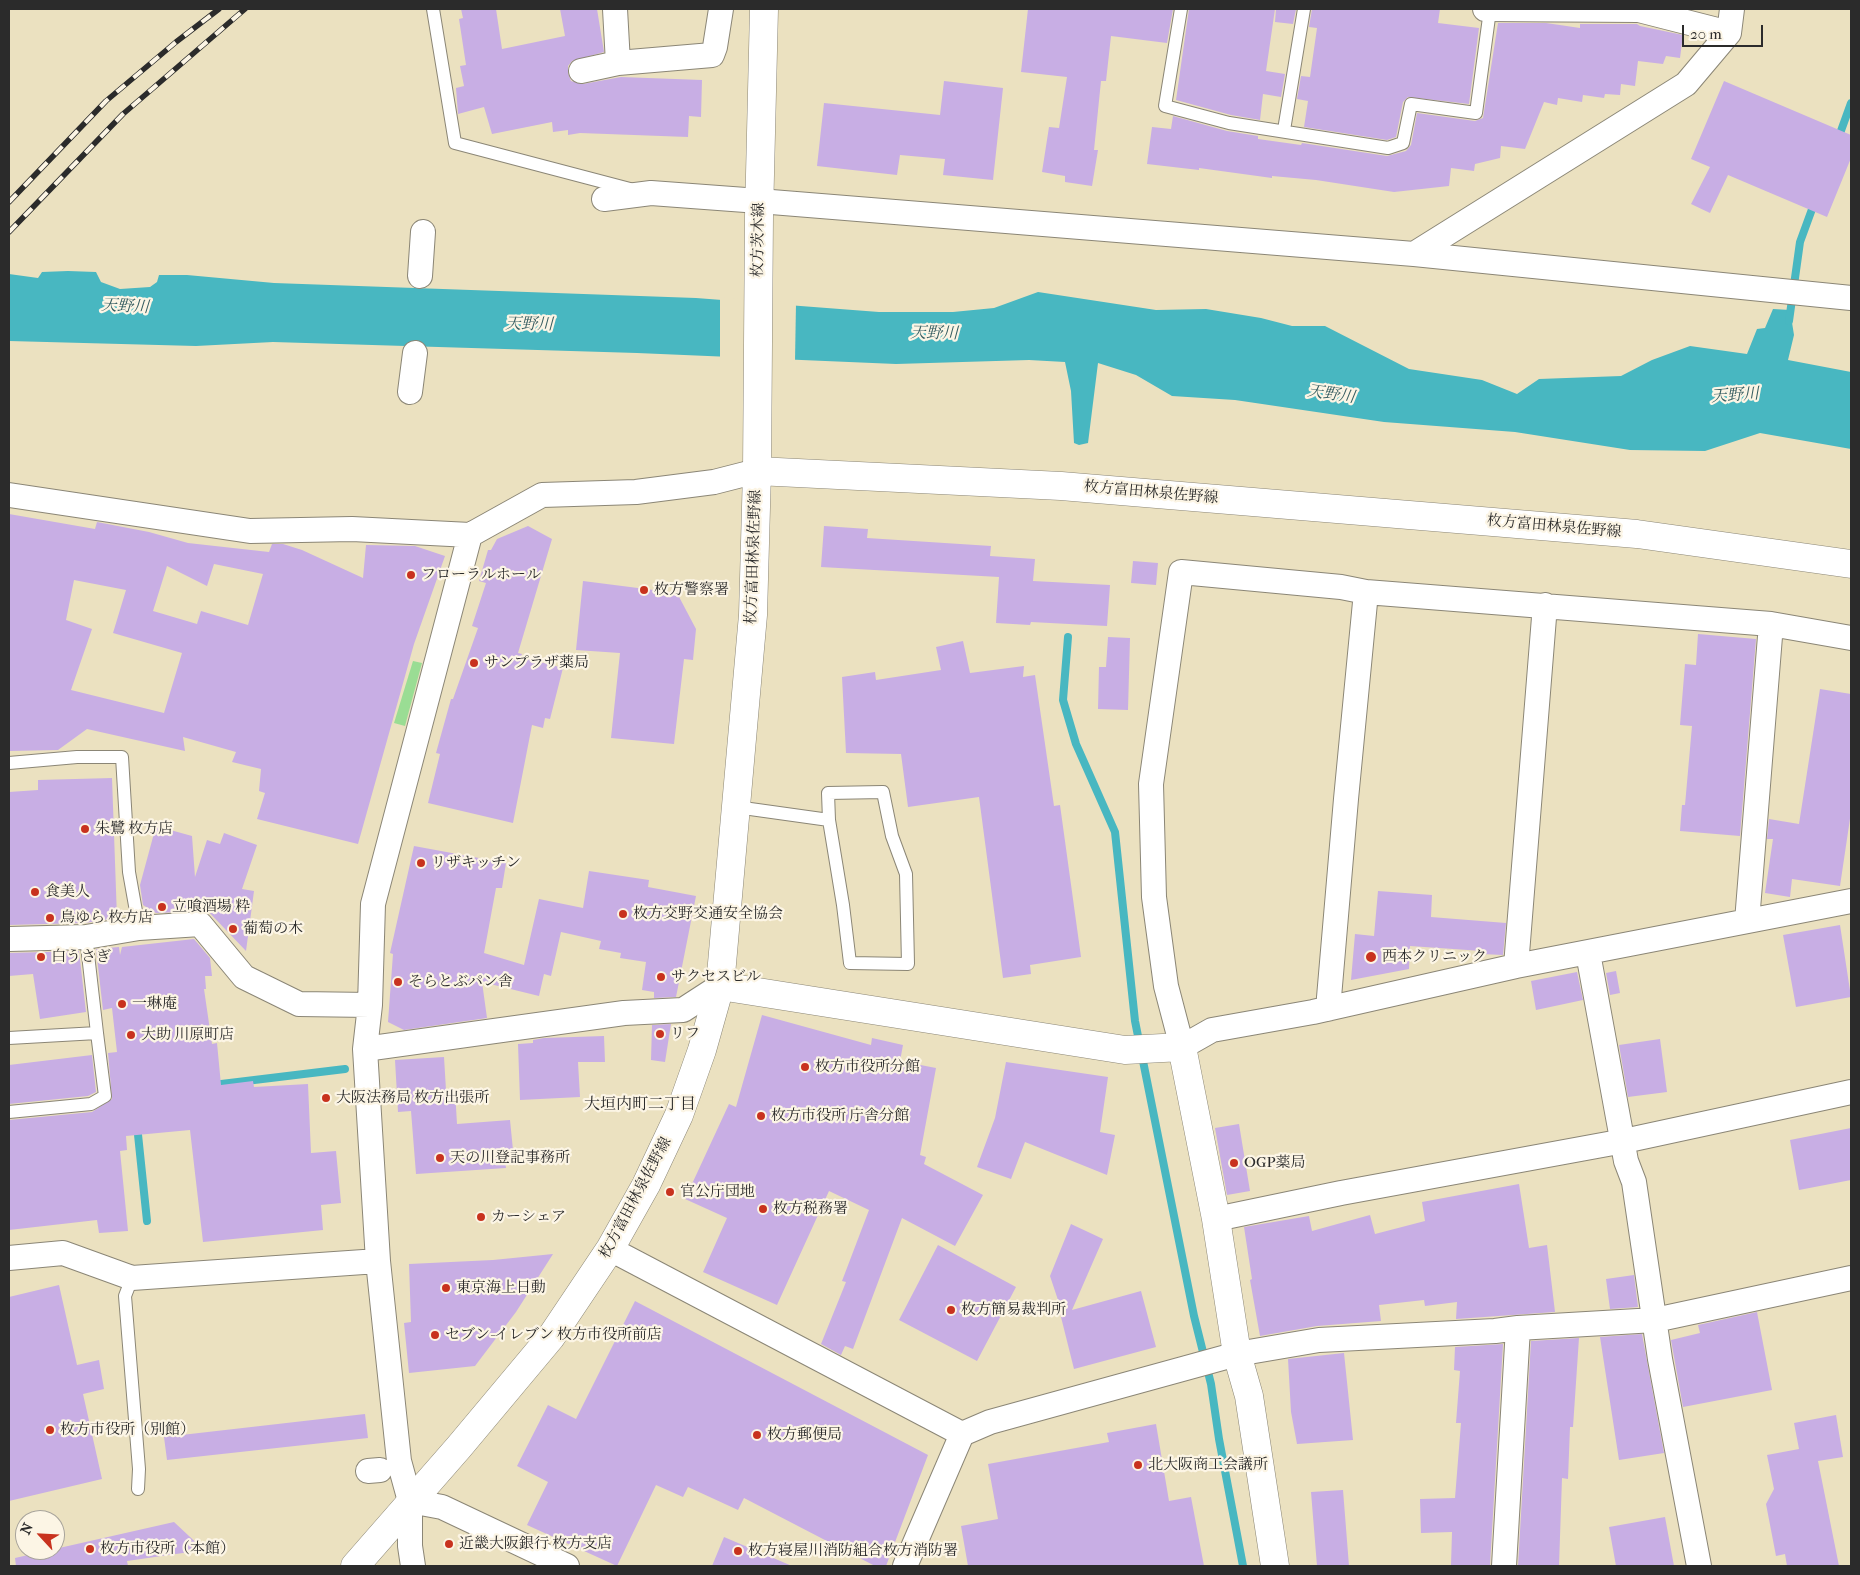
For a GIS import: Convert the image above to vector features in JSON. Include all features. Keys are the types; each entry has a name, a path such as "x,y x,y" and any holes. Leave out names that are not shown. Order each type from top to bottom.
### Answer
{"main road":[{"name":"枚方茨木線","path":"757,471 759,209 764,9"},
{"name":"枚方富田林泉佐野線","path":"355,1566 459,1447 551,1337 610,1250 668,1140 702,1050 720,986 753,614 757,471 1061,486 1627,533 1851,564"},
{"path":"720,986 1124,1050 1170,1047 1216,1219 1230,1356 1248,1396 1275,1566"}],"street":[{"path":"615,9 618,62"},
{"path":"581,71 618,62 712,55 721,9"},
{"path":"1488,9 1639,10 1729,33"},
{"path":"1414,254 1686,84 1729,33 1732,9"},
{"path":"604,199 651,193 759,209 1414,254 1851,298"},
{"path":"420,276 423,232"},
{"path":"410,392 415,353"},
{"path":"9,495 250,531 362,530 470,535 542,495 636,492 714,482 757,471"},
{"path":"413,1566 410,1546 410,1501 398,1453 378,1261 365,1049 370,1005 373,904 470,535"},
{"path":"1851,638 1771,624 1366,592 1341,587 1181,572 1151,784 1154,897 1166,986 1170,1047 1212,1030 1328,1009 1516,966 1851,901"},
{"path":"1328,1009 1366,592"},
{"path":"1516,966 1545,605"},
{"path":"1747,921 1771,624"},
{"path":"9,939 86,937 139,928 200,924 244,977 299,1004 370,1005"},
{"path":"1588,953 1624,1141 1626,1161 1634,1182 1655,1320 1699,1566"},
{"path":"365,1049 624,1013 684,1010 720,986"},
{"path":"1216,1219 1341,1193 1624,1141 1851,1092"},
{"path":"610,1250 962,1434"},
{"path":"9,1258 63,1253 132,1278 378,1261"},
{"path":"905,1566 962,1434 990,1422 1230,1356 1320,1340 1655,1320 1851,1278"},
{"path":"1504,1566 1518,1328"},
{"path":"410,1501 442,1507 567,1566"}],"lane":[{"path":"433,9 455,143 613,186 651,193"},
{"path":"1181,9 1165,106 1229,122 1388,148 1403,143 1411,104 1476,113 1488,9"},
{"path":"1284,130 1304,9"},
{"path":"9,763 77,757 122,757 129,872 139,928"},
{"path":"883,792 892,836 906,874 908,964 850,963 843,905 829,820 828,793 883,792"},
{"path":"736,807 829,820"},
{"path":"9,1112 91,1104 105,1096 86,937"},
{"path":"9,1038 97,1033"},
{"path":"132,1278 125,1296 139,1469 138,1489"}],"green space":[{"path":"413,661 422,663 405,726 394,723"}],"water":[{"name":"天野川","path":"42,272 96,272 101,282 120,289 150,287 157,282 159,275 187,275 274,283 696,298 879,312 953,312 994,308 1038,292 1156,310 1206,309 1261,318 1292,326 1325,326 1409,369 1482,380 1517,394 1539,379 1621,376 1652,360 1690,346 1747,354 1757,329 1765,328 1773,309 1790,310 1794,335 1788,360 1851,372 1851,449 1760,433 1705,451 1630,450 1515,432 1384,422 1235,400 1172,396 1136,375 1098,363 1088,443 1079,445 1074,443 1071,391 1065,362 1029,360 896,364 637,353 273,342 196,346 9,341 9,274 38,278"}],"pier":[{"path":"720,297 796,303 795,361 720,359"}],"building":[{"path":"461,9 496,9 502,49 565,36 560,9 597,9 604,52 572,61 568,66 571,81 583,84 621,77 702,80 701,117 689,116 688,137 580,133 568,135 568,130 553,132 552,122 492,134 484,107 458,114 456,88 464,86 460,66 466,65 459,19 463,18"},
{"path":"1028,9 1173,9 1167,43 1111,36 1106,81 1101,81 1094,150 1098,150 1092,186 1065,182 1065,176 1042,172 1049,127 1059,128 1067,77 1021,72"},
{"path":"1189,9 1275,9 1266,71 1285,74 1281,97 1263,94 1260,120 1231,115 1176,100"},
{"path":"1276,9 1296,9 1293,24 1275,22"},
{"path":"1312,9 1440,9 1438,23 1479,28 1469,104 1408,97 1403,102 1396,137 1387,140 1304,127 1308,101 1297,99 1301,76 1310,77 1317,28 1309,27"},
{"path":"1498,23 1546,23 1580,28 1580,24 1637,24 1683,35 1680,58 1666,56 1663,64 1638,61 1635,86 1621,84 1620,95 1605,94 1604,98 1583,95 1582,102 1558,98 1557,105 1544,102 1525,149 1501,146 1500,158 1475,164 1474,171 1451,168 1449,186 1394,192 1316,180 1272,176 1272,178 1199,168 1199,170 1147,164 1152,127 1171,129 1173,116 1227,131 1258,136 1258,139 1301,145 1302,143 1387,156 1406,151 1411,145 1417,113 1475,121 1483,118"},
{"path":"944,81 1003,88 993,180 943,175 945,159 900,155 897,175 817,166 824,103 940,115"},
{"path":"1724,81 1851,135 1851,158 1827,217 1728,175 1710,213 1691,204 1710,167 1691,159"},
{"path":"9,514 95,529 97,522 149,532 188,543 269,552 272,544 283,544 302,550 363,578 366,545 415,546 445,556 414,644 358,844 257,819 265,793 259,791 261,769 232,762 236,752 183,737 185,751 87,729 58,750 9,751","holes":["214,564 263,574 248,625 201,611 197,624 153,611 167,566 207,586","74,580 126,590 113,633 182,653 164,713 71,690 92,629 66,620"]},
{"path":"528,526 552,539 518,653 522,654 521,657 563,668 550,719 545,718 543,728 532,725 513,823 428,803 440,754 436,753 451,699 453,699 478,628 472,626 486,583 479,581 488,550 491,550 497,539"},
{"path":"824,526 868,529 867,538 991,546 990,556 1035,559 1033,581 1110,585 1107,626 1031,622 1030,625 996,623 999,577 821,567"},
{"path":"1133,561 1158,563 1156,585 1131,583"},
{"path":"583,581 677,593 696,629 693,660 684,659 674,744 611,738 620,653 576,650"},
{"path":"1698,634 1756,639 1740,836 1680,831 1682,805 1685,805 1692,726 1680,725 1685,664 1696,665"},
{"path":"1108,637 1130,638 1128,710 1098,709 1099,667 1106,667"},
{"path":"963,641 970,673 1024,666 1023,677 1035,675 1054,806 1060,805 1081,957 1030,965 1031,974 1003,978 979,797 908,807 901,754 846,753 842,677 875,672 876,680 941,670 936,647"},
{"path":"1820,689 1851,694 1851,812 1840,886 1792,879 1790,897 1765,893 1773,839 1767,839 1769,819 1799,824"},
{"path":"112,778 117,918 85,923 9,925 9,792 38,790 38,780"},
{"path":"156,826 192,836 195,877 207,840 220,844 224,833 257,845 242,889 254,891 246,951 205,908 205,911 156,913 143,905 140,885"},
{"path":"414,846 506,863 502,888 496,888 484,953 524,965 539,899 583,908 589,871 649,880 648,887 696,896 676,997 654,998 654,992 642,990 646,962 620,958 621,953 599,949 601,941 561,932 551,976 544,974 539,996 482,982 487,1018 404,1030 388,1022 393,954 390,953"},
{"path":"1378,891 1432,895 1431,917 1506,923 1503,955 1481,954 1482,951 1410,946 1409,969 1351,980 1355,934 1374,936"},
{"path":"1840,925 1851,997 1796,1007 1783,935"},
{"path":"194,939 210,958 212,976 205,976 206,989 204,989 212,1044 217,1043 221,1085 253,1081 254,1087 308,1084 311,1153 336,1151 341,1203 321,1205 323,1230 203,1242 190,1130 126,1136 127,1150 120,1151 128,1231 99,1233 97,1220 9,1230 9,1120 92,1112 112,1099 108,1053 117,1052 112,1008 103,1010 96,949 119,947 120,955 122,947"},
{"path":"79,951 86,1012 40,1019 33,974 9,976 9,953"},
{"path":"1616,971 1620,993 1610,995 1606,973"},
{"path":"1577,972 1583,1000 1536,1010 1531,981"},
{"path":"762,1015 871,1045 872,1038 903,1045 900,1061 936,1068 920,1155 926,1157 924,1164 983,1195 955,1246 902,1218 853,1349 845,1346 841,1355 821,1344 846,1282 842,1281 869,1210 829,1191 777,1305 703,1272 727,1218 685,1199 729,1104 736,1107"},
{"path":"671,1024 665,1062 651,1060 652,1025"},
{"path":"604,1036 605,1062 578,1062 580,1097 520,1100 518,1044 533,1043 533,1040 544,1038"},
{"path":"1660,1039 1667,1092 1628,1097 1619,1045"},
{"path":"92,1055 96,1092 88,1096 9,1104 9,1065"},
{"path":"444,1057 446,1090 455,1090 457,1124 510,1120 514,1160 505,1161 506,1168 416,1174 411,1111 398,1112 395,1060"},
{"path":"1006,1062 1108,1077 1100,1132 1115,1135 1107,1175 1025,1142 1011,1179 977,1167 995,1118"},
{"path":"1239,1124 1250,1191 1227,1195 1215,1128"},
{"path":"1851,1128 1851,1180 1799,1190 1790,1140"},
{"path":"1519,1184 1529,1248 1547,1245 1555,1312 1456,1319 1457,1302 1425,1306 1424,1300 1379,1305 1381,1321 1317,1326 1260,1336 1250,1280 1252,1279 1244,1227 1309,1216 1312,1231 1370,1215 1375,1234 1425,1221 1422,1202"},
{"path":"1071,1224 1103,1239 1072,1310 1141,1291 1156,1347 1074,1369 1060,1313 1062,1312 1050,1276"},
{"path":"938,1245 1016,1287 977,1361 899,1320"},
{"path":"553,1254 516,1312 475,1366 409,1373 404,1323 411,1322 409,1264 493,1260"},
{"path":"1634,1275 1638,1307 1610,1309 1606,1279"},
{"name":"枚方市役所（別館）","path":"59,1285 77,1365 99,1360 104,1389 83,1394 102,1479 9,1501 9,1297"},
{"path":"635,1301 928,1455 886,1566 875,1566 744,1498 738,1510 688,1487 683,1497 656,1485 617,1566 527,1525 548,1482 517,1466 548,1405 576,1419"},
{"path":"1757,1312 1772,1390 1683,1407 1671,1340 1700,1333 1698,1325"},
{"path":"1642,1334 1664,1453 1619,1460 1600,1337"},
{"path":"1579,1338 1573,1427 1570,1427 1568,1479 1562,1478 1559,1566 1518,1566 1531,1341"},
{"path":"1503,1344 1490,1565 1451,1565 1452,1532 1421,1533 1420,1499 1455,1498 1461,1423 1456,1423 1460,1371 1454,1370 1455,1347"},
{"path":"1344,1353 1353,1440 1297,1444 1291,1412 1288,1359"},
{"path":"365,1414 368,1438 167,1460 164,1437"},
{"path":"1836,1415 1843,1457 1818,1461 1839,1566 1787,1566 1785,1554 1776,1556 1766,1504 1774,1489 1767,1455 1799,1449 1794,1423"},
{"path":"1156,1424 1169,1501 1191,1497 1204,1566 968,1566 961,1526 998,1519 988,1464 1109,1442 1107,1433"},
{"path":"1343,1490 1349,1566 1317,1566 1311,1492"},
{"path":"1665,1517 1674,1566 1616,1566 1609,1527"},
{"path":"174,1522 204,1550 127,1561 128,1566 16,1566 15,1560 65,1560 65,1547"},
{"name":"枚方寝屋川消防組合枚方消防署","path":"724,1537 792,1566 712,1566"}],"waterway":[{"path":"1838,139 1851,103"},
{"path":"1789,321 1800,242 1815,201"},
{"path":"1068,637 1063,700 1076,744 1115,832 1135,1021 1194,1316 1211,1384 1219,1439 1243,1566"},
{"path":"213,1085 345,1069"},
{"path":"137,1125 147,1221"}],"railway":[{"path":"9,202 106,101 176,42 219,9"},
{"path":"9,232 123,114 245,9"}],"place":[{"name":"フローラルホール","path":"411,575"},
{"name":"枚方警察署","path":"644,590"},
{"name":"サンプラザ薬局","path":"474,663"},
{"name":"朱鷺 枚方店","path":"85,829"},
{"name":"リザキッチン","path":"421,863"},
{"name":"食美人","path":"35,892"},
{"name":"立喰酒場 粋","path":"162,907"},
{"name":"枚方交野交通安全協会","path":"623,914"},
{"name":"鳥ゆら 枚方店","path":"50,918"},
{"name":"葡萄の木","path":"233,929"},
{"name":"白うさぎ","path":"41,957"},
{"name":"西本クリニック","path":"1371,957"},
{"name":"サクセスビル","path":"661,977"},
{"name":"そらとぶパン舎","path":"398,982"},
{"name":"一琳庵","path":"122,1004"},
{"name":"リフ","path":"660,1034"},
{"name":"大助 川原町店","path":"131,1035"},
{"name":"枚方市役所分館","path":"805,1067"},
{"name":"大阪法務局 枚方出張所","path":"326,1098"},
{"name":"枚方市役所 庁舎分館","path":"761,1116"},
{"name":"天の川登記事務所","path":"440,1158"},
{"name":"OGP薬局","path":"1234,1163"},
{"name":"官公庁団地","path":"670,1192"},
{"name":"枚方税務署","path":"763,1209"},
{"name":"カーシェア","path":"481,1217"},
{"name":"東京海上日動","path":"446,1288"},
{"name":"枚方簡易裁判所","path":"951,1310"},
{"name":"セブン-イレブン 枚方市役所前店","path":"435,1335"},
{"name":"枚方市役所（別館）","path":"50,1430"},
{"name":"枚方郵便局","path":"757,1435"},
{"name":"北大阪商工会議所","path":"1138,1465"},
{"name":"近畿大阪銀行 枚方支店","path":"449,1544"},
{"name":"枚方市役所（本館）","path":"90,1549"},
{"name":"枚方寝屋川消防組合枚方消防署","path":"738,1551"}],"district":[{"name":"大垣内町二丁目","path":"640,1105"}]}
